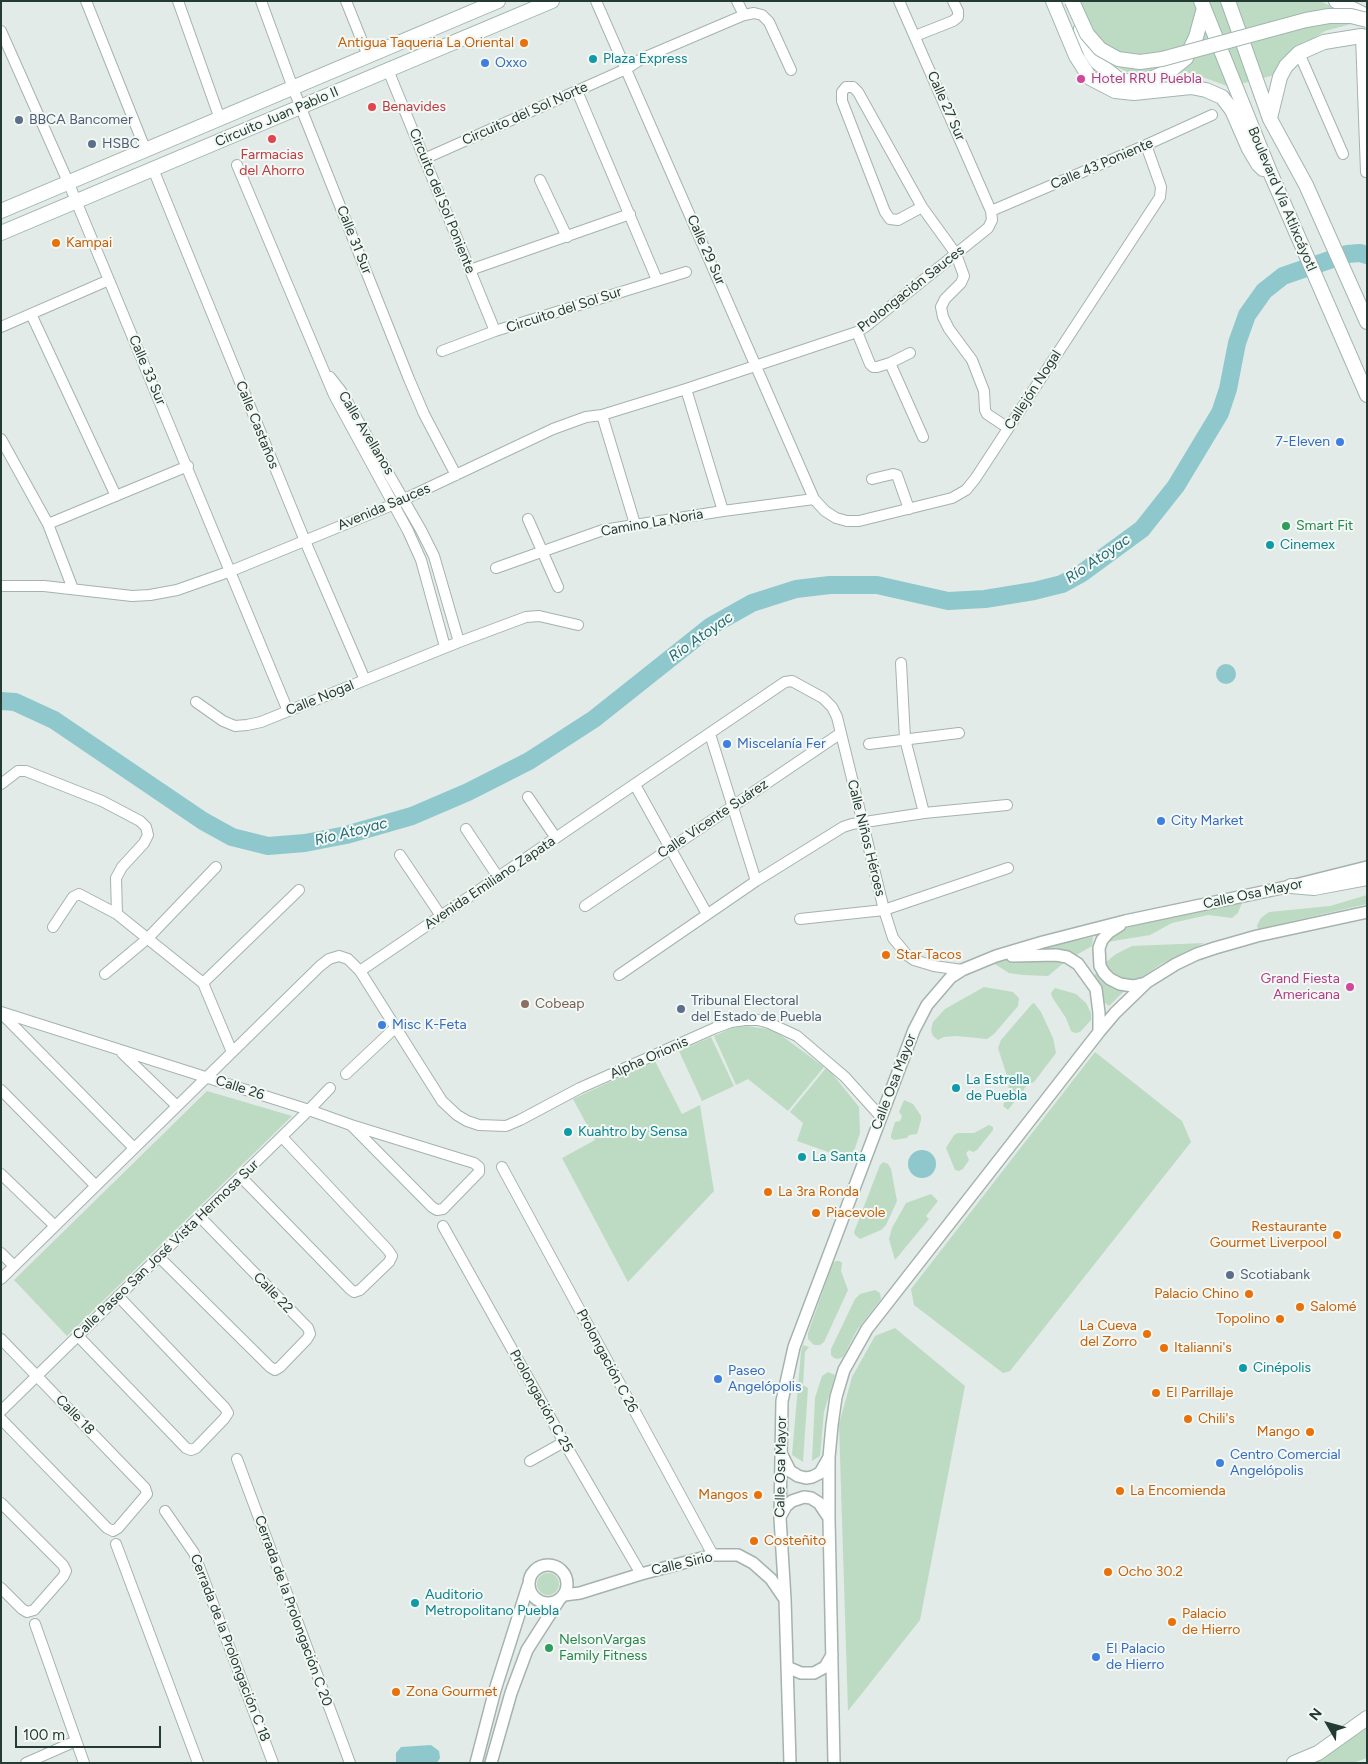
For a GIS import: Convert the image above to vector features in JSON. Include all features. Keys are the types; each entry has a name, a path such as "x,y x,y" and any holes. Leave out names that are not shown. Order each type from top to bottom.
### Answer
{"main road":[{"name":"Circuito Juan Pablo II","path":"1,212 498,1"},
{"name":"Circuito Juan Pablo II","path":"1,233 552,1"},
{"path":"1053,1 1076,56 1090,78 1114,91 1134,93 1191,87 1206,90 1222,97 1232,110 1244,140 1258,164 1270,172"},
{"path":"1071,1 1091,53 1097,62 1118,79 1131,82 1152,78 1171,70 1186,58 1196,37 1202,5"},
{"path":"1071,1 1086,34 1100,49 1118,59 1140,62 1162,59 1306,20 1329,16 1367,18"},
{"name":"Boulevard Vía Atlixcáyotl","path":"1228,1 1270,119 1306,185 1367,322"},
{"path":"1336,1 1367,18"},
{"name":"Boulevard Vía Atlixcáyotl","path":"1202,5 1270,172 1367,395"},
{"path":"1270,119 1280,77 1286,66 1299,53 1324,42 1364,37"},
{"path":"1291,886 1314,888 1367,878"},
{"path":"1294,1763 1318,1753 1367,1718"}],"street":[{"path":"86,1 146,151"},
{"path":"178,1 220,119"},
{"name":"Calle 31 Sur","path":"261,1 293,88 409,379 424,414 456,475"},
{"path":"346,1 368,56"},
{"name":"Calle 29 Sur","path":"596,1 814,499"},
{"path":"737,1 744,15 754,13 762,15 769,22 791,70"},
{"name":"Calle 27 Sur","path":"899,1 992,211"},
{"path":"915,36 953,21 958,17 958,11 953,1"},
{"name":"Circuito del Sol Norte","path":"424,159 626,69 643,58 744,15"},
{"name":"Calle 33 Sur","path":"1,31 69,184 188,466 288,711"},
{"path":"1364,37 1366,172"},
{"path":"1299,53 1344,154"},
{"name":"Circuito del Sol Poniente","path":"388,70 495,331"},
{"path":"922,207 898,220 890,219 885,212 842,101 842,92 846,87 853,87 858,92 922,207 956,254 964,276 961,283 945,299 941,307 943,317 972,360 984,391 987,414 1008,428"},
{"path":"577,91 657,280"},
{"name":"Calle 43 Poniente","path":"992,211 1212,115"},
{"name":"Callejón Nogal","path":"814,499 825,511 836,518 847,521 859,521 908,507 952,498 966,490 1160,197 1161,187 1146,145"},
{"name":"Calle Avellanos","path":"237,165 334,396 392,505 408,531 421,560 445,647"},
{"name":"Calle Castaños","path":"153,169 304,541 365,680"},
{"path":"540,180 567,237"},
{"name":"Prolongación Sauces","path":"756,365 857,332 988,228 992,220 992,211"},
{"path":"470,270 630,214"},
{"name":"Circuito del Sol Sur","path":"442,351 495,331 686,272"},
{"path":"1,327 109,280"},
{"path":"31,314 116,496"},
{"path":"857,332 873,367 878,367 910,353"},
{"path":"890,362 923,437"},
{"name":"Avenida Sauces","path":"1,586 44,586 114,594 150,595 177,590 231,571 392,505 553,429 586,417 602,415 756,365"},
{"name":"Calle Avellanos","path":"322,366 341,391 404,499 434,556 459,642"},
{"path":"686,388 723,511"},
{"path":"602,415 635,524"},
{"path":"1,440 48,524 73,589"},
{"path":"48,524 188,466"},
{"path":"872,479 897,475 908,507"},
{"name":"Camino La Noria","path":"496,568 603,530 814,499"},
{"path":"528,519 558,587"},
{"name":"Calle Nogal","path":"196,702 224,721 235,726 247,726 445,647 526,617 539,616 578,625"},
{"path":"901,663 905,739 924,813"},
{"name":"Calle Niños Héroes","path":"792,681 823,698 832,707 837,717 884,910 893,938 907,955 914,960 924,964 962,970"},
{"name":"Avenida Emiliano Zapata","path":"360,971 786,682 792,681"},
{"name":"Calle Vicente Suárez","path":"585,906 842,732"},
{"path":"710,734 756,881"},
{"path":"870,744 959,734"},
{"path":"1,784 18,770 26,771 102,801 140,821 146,827 148,835 144,843 122,867 116,878 117,914"},
{"path":"635,784 707,914"},
{"path":"528,797 556,838"},
{"path":"619,975 756,881 843,827 862,822 924,813 1007,805"},
{"path":"466,829 498,877"},
{"path":"400,855 441,916"},
{"path":"105,974 147,938 216,867"},
{"name":"Calle Osa Mayor","path":"790,1763 785,1599 780,1518 782,1400 794,1347 922,1013 951,977 962,970 996,956 1125,921 1291,886 1367,867"},
{"path":"800,919 884,910 1008,868"},
{"path":"203,984 299,890"},
{"path":"53,927 73,897 80,894 117,914 203,984 232,1052"},
{"path":"834,1763 829,1457 836,1397 844,1370 867,1329 1099,1032 1115,1013 1147,982 1176,964 1215,948 1257,936 1367,912"},
{"path":"1125,921 1109,932 1102,940 1099,948 1100,966 1110,978 1120,984 1133,986 1147,982"},
{"path":"996,956 1056,955 1067,957 1078,964 1096,989 1100,1013 1099,1032"},
{"path":"1,1279 320,966 329,959 339,956 348,959 360,971 396,1027 346,1074"},
{"path":"1,1013 134,1148"},
{"name":"Calle 26","path":"1,1013 474,1163 478,1167 479,1172 443,1209 437,1210 351,1125"},
{"name":"Alpha Orionis","path":"396,1027 442,1101 457,1115 479,1125 506,1126 580,1088 715,1028 731,1022 745,1020 758,1020 769,1023 797,1036 842,1073 881,1117"},
{"path":"119,1051 177,1106"},
{"name":"Calle Paseo San José Vista Hermosa Sur","path":"1,1411 330,1088"},
{"path":"1,1090 96,1186"},
{"path":"241,1177 354,1292 360,1290 389,1262 392,1256 388,1250 282,1137"},
{"name":"Prolongación C 26","path":"502,1167 712,1556"},
{"path":"1,1174 55,1226"},
{"name":"Calle 22","path":"159,1257 270,1367 275,1370 280,1367 310,1334 308,1328 200,1217"},
{"name":"Prolongación C 25","path":"443,1226 564,1442 641,1574"},
{"path":"1,1253 14,1266"},
{"path":"78,1336 186,1448 191,1450 196,1448 228,1413 118,1296"},
{"name":"Calle 18","path":"1,1339 145,1488 147,1494 118,1528 113,1531 107,1528 1,1419"},
{"path":"530,1460 564,1442"},
{"path":"781,1452 790,1471 802,1478 812,1477 820,1473 829,1457"},
{"name":"Cerrada de la Prolongación C 20","path":"237,1459 350,1763"},
{"path":"780,1518 789,1504 804,1498 811,1498 823,1507 829,1519"},
{"path":"1,1503 63,1565 66,1571 34,1610 27,1612 1,1588"},
{"name":"Cerrada de la Prolongación C 18","path":"165,1511 194,1553 273,1763"},
{"path":"116,1544 198,1763"},
{"name":"Calle Sirio","path":"561,1598 641,1574 712,1556 738,1556 754,1563 771,1579 785,1599"},
{"path":"476,1763 495,1690 531,1574 535,1569 546,1564 553,1565 563,1572 568,1584 527,1650 511,1693 491,1763"},
{"path":"528,1586 532,1596 540,1602 550,1603 561,1598"},
{"path":"35,1624 84,1763"},
{"path":"787,1667 801,1673 814,1673 825,1667 832,1655"},
{"path":"495,1690 511,1693"},
{"path":"26,1763 76,1741"}],"green space":[{"path":"1068,1 1320,1 1358,19 1351,24 1325,31 1298,49 1278,74 1230,87 1191,73 1127,72 1089,52"},
{"path":"1367,895 1367,904 1258,929 1257,925 1261,918 1269,912 1330,906"},
{"path":"1243,900 1238,913 1232,918 1208,915 1172,923 1150,935 1107,942 1117,930"},
{"path":"1093,937 1092,946 1066,961 1048,976 1009,973 990,961 1020,952"},
{"path":"1204,943 1161,964 1133,983 1121,980 1111,973 1105,965 1116,954 1132,946"},
{"path":"1098,971 1105,981 1124,991 1109,1006 1087,989 1091,979"},
{"path":"984,987 1013,992 1019,998 1018,1006 994,1034 987,1039 956,1036 944,1037 938,1040 933,1036 931,1030 933,1022 945,1009"},
{"path":"1055,988 1076,994 1086,1003 1091,1013 1091,1020 1080,1032 1075,1033 1071,1031 1066,1018 1052,997 1051,993"},
{"path":"1034,1003 1041,1012 1053,1038 1056,1053 1034,1082 1028,1084 1008,1110 1003,1106 1009,1082 998,1048 1001,1040"},
{"path":"747,1026 774,1030 824,1067 788,1111 748,1079 736,1085 714,1036 732,1028"},
{"path":"711,1037 734,1086 702,1101 679,1051"},
{"path":"1095,1052 1182,1121 1191,1142 1010,1371 1003,1373 914,1305 911,1289"},
{"path":"655,1061 682,1114 700,1105 714,1191 628,1282 562,1158 595,1140 573,1099"},
{"path":"826,1068 859,1107 860,1133 851,1160 797,1141 803,1123 790,1112"},
{"path":"207,1091 292,1116 67,1336 14,1280"},
{"path":"904,1100 913,1104 921,1116 921,1120 917,1134 894,1140 891,1138 891,1135 895,1122 900,1121 902,1116 899,1112"},
{"path":"989,1125 993,1127 993,1130 977,1150 973,1152 969,1150 966,1153 969,1160 963,1169 955,1170 946,1148 954,1135 958,1133 974,1133"},
{"path":"883,1162 888,1164 891,1169 897,1201 886,1225 881,1230 860,1239 854,1232 880,1165"},
{"path":"931,1194 938,1201 926,1216 929,1219 895,1260 889,1239 892,1228 906,1203"},
{"path":"836,1261 842,1263 841,1271 848,1290 824,1342 820,1345 814,1345 808,1339 808,1333 833,1263"},
{"path":"875,1290 880,1293 881,1299 857,1330 843,1357 834,1358 831,1355 831,1349 855,1299 860,1294"},
{"path":"895,1328 965,1386 920,1620 848,1711 839,1424 852,1377 875,1336"},
{"path":"803,1345 809,1347 805,1352 803,1385 808,1388 803,1462 792,1455"},
{"path":"828,1372 835,1375 824,1412 820,1456 812,1461 815,1398 822,1376"},
{"path":"548,1573 558,1580 559,1584 552,1594 548,1595 538,1588 537,1584 544,1574"},
{"path":"1367,1727 1367,1758 1353,1763 1309,1763"}],"water":[{"path":"1226,664 1233,667 1236,674 1233,681 1226,684 1219,681 1216,674 1219,667"},
{"path":"922,1150 932,1154 936,1164 932,1174 922,1178 912,1174 908,1164 912,1154"},
{"path":"431,1745 439,1751 440,1758 437,1763 396,1763 396,1753 401,1747"}],"waterway":[{"name":"Río Atoyac","path":"1,701 15,702 54,720 203,821 232,837 268,846 305,843 346,835 412,816 468,792 529,761 594,719 711,626 752,603 796,589 830,585 877,585 948,601 985,599 1034,591 1062,584 1082,573 1142,529 1176,486 1220,413 1228,389 1237,343 1247,315 1264,291 1283,276 1347,254 1360,253 1367,255"}],"place":[{"name":"Antigua Taqueria La Oriental","path":"524,43"},
{"name":"Plaza Express","path":"593,59"},
{"name":"Oxxo","path":"485,63"},
{"name":"Hotel RRU Puebla","path":"1081,79"},
{"name":"Benavides","path":"372,107"},
{"name":"BBCA Bancomer","path":"19,120"},
{"name":"Farmacias del Ahorro","path":"272,139"},
{"name":"HSBC","path":"92,144"},
{"name":"Kampai","path":"56,243"},
{"name":"7-Eleven","path":"1340,442"},
{"name":"Smart Fit","path":"1286,526"},
{"name":"Cinemex","path":"1270,545"},
{"name":"Miscelanía Fer","path":"727,744"},
{"name":"City Market","path":"1161,821"},
{"name":"Star Tacos","path":"886,955"},
{"name":"Grand Fiesta Americana","path":"1350,987"},
{"name":"Cobeap","path":"525,1004"},
{"name":"Tribunal Electoral del Estado de Puebla","path":"681,1009"},
{"name":"Misc K-Feta","path":"382,1025"},
{"name":"La Estrella de Puebla","path":"956,1088"},
{"name":"Kuahtro by Sensa","path":"568,1132"},
{"name":"La Santa","path":"802,1157"},
{"name":"La 3ra Ronda","path":"768,1192"},
{"name":"Piacevole","path":"816,1213"},
{"name":"Restaurante Gourmet Liverpool","path":"1337,1235"},
{"name":"Scotiabank","path":"1230,1275"},
{"name":"Palacio Chino","path":"1249,1294"},
{"name":"Salomé","path":"1300,1307"},
{"name":"Topolino","path":"1280,1319"},
{"name":"La Cueva del Zorro","path":"1147,1334"},
{"name":"Italianni's","path":"1164,1348"},
{"name":"Cinépolis","path":"1243,1368"},
{"name":"Paseo Angelópolis","path":"718,1379"},
{"name":"El Parrillaje","path":"1156,1393"},
{"name":"Chili's","path":"1188,1419"},
{"name":"Mango","path":"1310,1432"},
{"name":"Centro Comercial Angelópolis","path":"1220,1463"},
{"name":"La Encomienda","path":"1120,1491"},
{"name":"Mangos","path":"758,1495"},
{"name":"Costeñito","path":"754,1541"},
{"name":"Ocho 30.2","path":"1108,1572"},
{"name":"Auditorio Metropolitano Puebla","path":"415,1603"},
{"name":"Palacio de Hierro","path":"1172,1622"},
{"name":"NelsonVargas Family Fitness","path":"549,1648"},
{"name":"El Palacio de Hierro","path":"1096,1657"},
{"name":"Zona Gourmet","path":"396,1692"}]}
